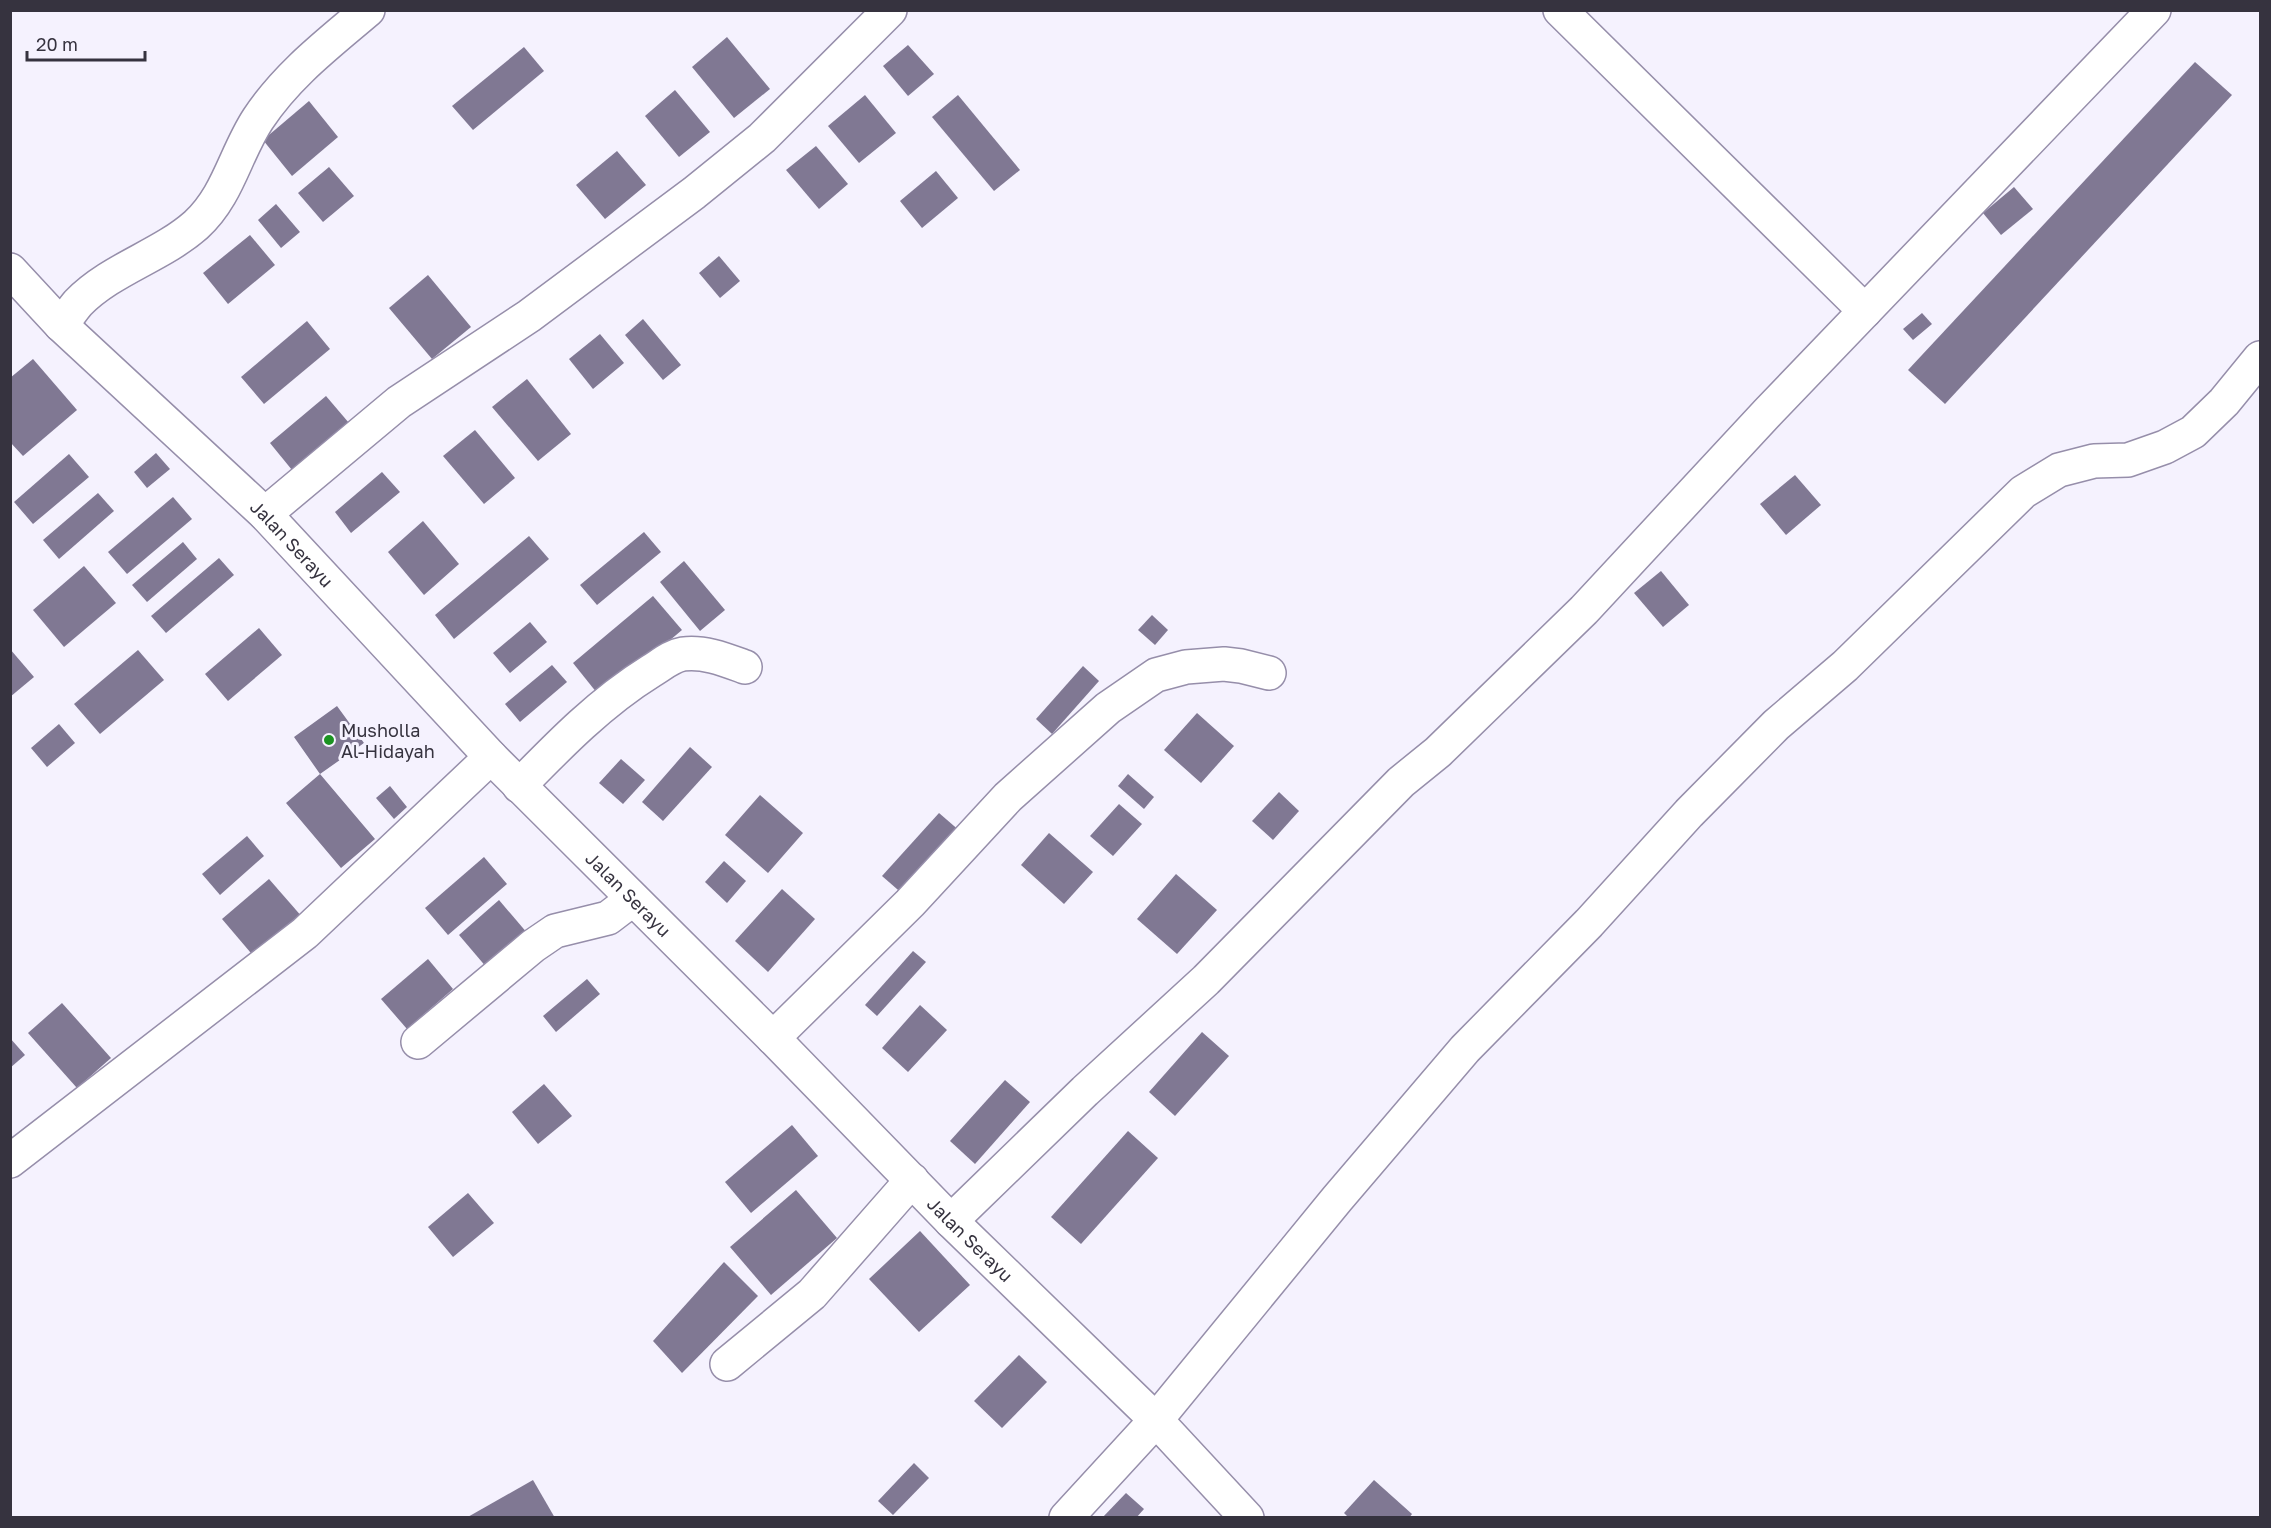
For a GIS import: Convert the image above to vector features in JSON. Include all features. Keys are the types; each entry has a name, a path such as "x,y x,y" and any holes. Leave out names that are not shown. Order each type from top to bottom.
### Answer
{"street":[{"path":"62,325 79,303 105,283 162,248 202,218 216,204 256,121 279,89 308,60 368,10"},
{"path":"265,514 399,402 529,316 694,193 762,138 890,10"},
{"path":"1560,10 1865,311"},
{"path":"951,1221 1084,1091 1206,980 1401,782 1438,752 1584,610 1685,499 2154,10"},
{"name":"Jalan Serayu","path":"10,270 62,325 265,514 519,786 773,1038 951,1221 1156,1420 1247,1518"},
{"path":"1066,1518 1156,1420 1337,1199 1465,1049 1588,923 1689,813 1776,725 1845,666 2023,492 2059,470 2094,461 2128,460 2165,447 2193,432 2224,402 2260,358"},
{"path":"519,786 564,739 627,686 675,656 685,653 713,656 745,667"},
{"path":"773,1038 910,903 1008,797 1108,708 1156,675 1186,667 1224,664 1269,674"},
{"path":"10,1161 305,933 491,757"},
{"path":"418,1042 533,946 555,931 608,918 633,899"},
{"path":"727,1364 812,1294 912,1179"}],"building":[{"path":"727,37 770,89 734,118 692,67"},
{"path":"908,45 934,74 908,96 883,66"},
{"path":"524,47 544,71 473,130 452,106"},
{"path":"2195,62 2232,95 1945,404 1908,370"},
{"path":"675,90 710,132 679,157 645,116"},
{"path":"865,95 896,133 859,163 828,126"},
{"path":"958,95 1020,170 994,191 932,117"},
{"path":"309,101 338,137 292,176 263,140"},
{"path":"816,146 848,184 819,209 786,170"},
{"path":"617,151 646,185 605,219 576,185"},
{"path":"329,167 354,196 323,222 298,193"},
{"path":"936,171 958,198 922,228 900,201"},
{"path":"2014,187 2033,209 2001,235 1983,213"},
{"path":"276,204 300,232 281,248 258,220"},
{"path":"250,235 275,265 228,304 203,273"},
{"path":"719,256 740,281 720,298 699,273"},
{"path":"428,275 471,327 432,359 389,308"},
{"path":"1922,313 1932,324 1913,340 1903,329"},
{"path":"643,319 681,365 663,380 625,335"},
{"path":"307,321 330,349 264,404 241,377"},
{"path":"600,334 624,363 593,389 569,359"},
{"path":"33,359 77,410 23,456 10,442 10,378"},
{"path":"527,379 571,434 538,461 492,407"},
{"path":"326,396 349,423 292,470 270,443"},
{"path":"475,430 515,478 484,504 443,456"},
{"path":"156,453 170,469 147,488 134,472"},
{"path":"69,454 89,477 33,524 14,502"},
{"path":"382,472 400,492 351,533 335,512"},
{"path":"1795,475 1821,505 1786,535 1760,504"},
{"path":"98,493 114,511 59,559 43,540"},
{"path":"173,497 192,519 127,574 108,552"},
{"path":"423,521 459,564 424,595 388,552"},
{"path":"644,532 661,552 597,605 580,585"},
{"path":"529,536 549,559 454,639 435,615"},
{"path":"183,542 197,559 147,602 132,585"},
{"path":"219,558 234,575 166,633 151,616"},
{"path":"684,561 725,610 700,631 660,582"},
{"path":"84,566 116,603 64,647 33,610"},
{"path":"1661,571 1689,605 1663,627 1634,593"},
{"path":"653,596 682,630 601,698 573,663"},
{"path":"1152,615 1168,630 1155,645 1138,630"},
{"path":"530,622 547,642 510,673 493,653"},
{"path":"259,628 282,655 228,701 205,674"},
{"path":"10,649 34,677 10,697"},
{"path":"138,650 164,680 100,734 74,704"},
{"path":"552,665 567,682 520,722 505,704"},
{"path":"1083,666 1099,681 1052,734 1036,719"},
{"name":"Musholla Al-Hidayah","path":"337,706 364,743 320,774 294,737"},
{"path":"1197,713 1234,746 1201,783 1164,750"},
{"path":"59,724 75,743 47,767 31,748"},
{"path":"690,747 712,767 663,821 642,802"},
{"path":"621,759 645,780 623,804 599,783"},
{"path":"320,774 375,839 341,868 286,803"},
{"path":"1128,774 1154,797 1144,809 1118,786"},
{"path":"390,786 407,807 394,819 376,798"},
{"path":"1279,792 1299,811 1273,840 1252,821"},
{"path":"760,795 803,833 768,873 725,835"},
{"path":"1119,804 1142,824 1113,856 1090,836"},
{"path":"939,813 961,832 905,896 882,876"},
{"path":"1049,833 1093,872 1064,904 1021,865"},
{"path":"247,836 264,856 220,895 202,874"},
{"path":"484,857 507,884 448,935 425,908"},
{"path":"724,861 746,881 727,903 705,882"},
{"path":"1176,874 1217,910 1177,954 1137,919"},
{"path":"269,879 303,918 256,959 222,919"},
{"path":"782,889 815,919 768,972 735,941"},
{"path":"499,900 534,941 493,975 459,935"},
{"path":"913,951 926,962 877,1016 865,1005"},
{"path":"428,959 453,989 407,1029 381,999"},
{"path":"587,979 600,994 556,1032 543,1016"},
{"path":"62,1003 111,1058 77,1088 28,1033"},
{"path":"920,1005 947,1030 908,1072 882,1048"},
{"path":"1202,1032 1229,1056 1175,1116 1149,1092"},
{"path":"10,1038 25,1055 10,1068"},
{"path":"1005,1080 1030,1102 975,1164 950,1141"},
{"path":"544,1084 572,1116 538,1144 512,1112"},
{"path":"792,1125 818,1156 751,1213 725,1182"},
{"path":"1128,1131 1158,1158 1081,1244 1051,1217"},
{"path":"796,1190 837,1238 771,1295 730,1247"},
{"path":"468,1193 494,1223 453,1257 428,1227"},
{"path":"920,1231 970,1285 919,1332 869,1279"},
{"path":"724,1262 758,1296 682,1373 653,1341"},
{"path":"1019,1355 1047,1382 1002,1428 974,1401"},
{"path":"914,1463 929,1478 893,1515 878,1501"},
{"path":"533,1480 555,1518 466,1518"},
{"path":"1374,1480 1412,1514 1409,1518 1349,1518 1344,1513"},
{"path":"1126,1493 1144,1509 1136,1518 1102,1518"}],"place":[{"name":"Musholla Al-Hidayah","path":"329,740"}]}
